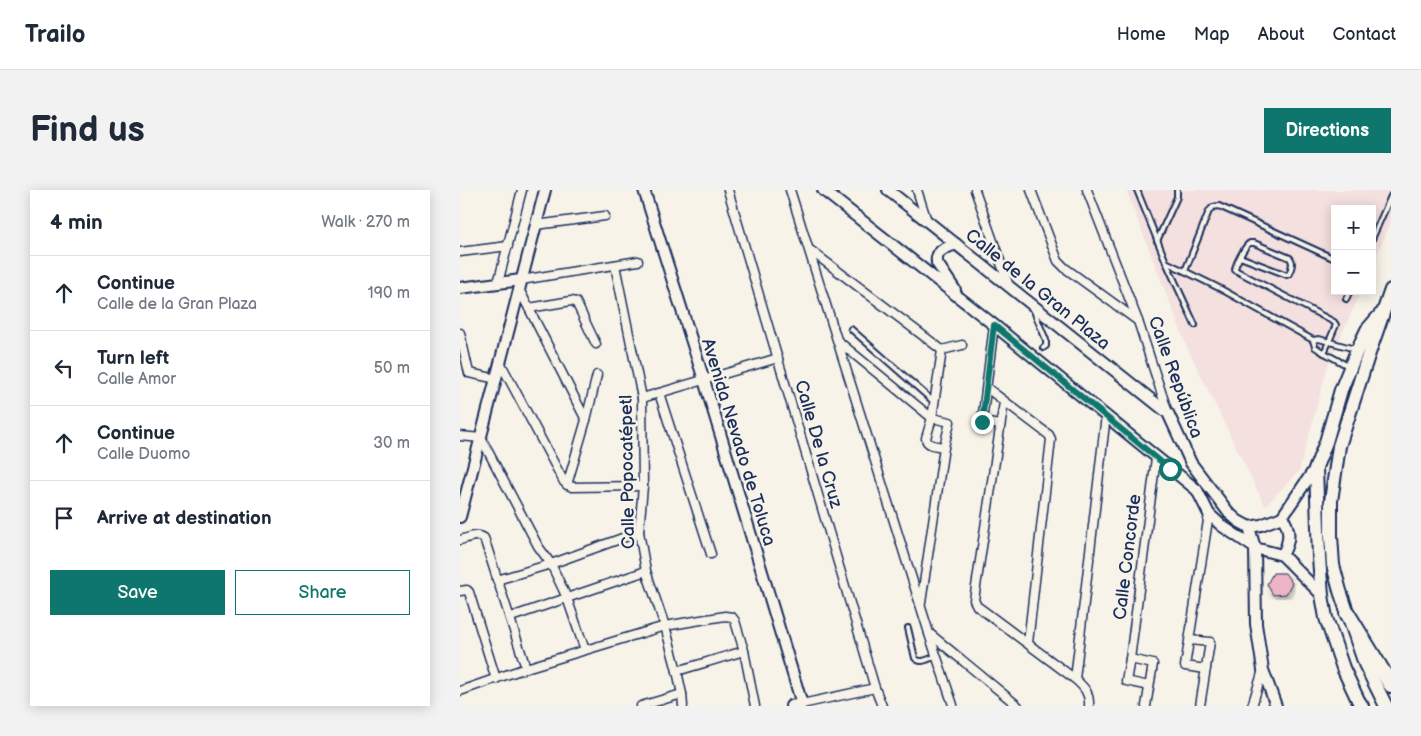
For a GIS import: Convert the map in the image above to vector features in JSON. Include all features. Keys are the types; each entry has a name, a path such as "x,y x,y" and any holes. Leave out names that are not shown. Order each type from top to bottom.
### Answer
{"highway":[{"path":"1346,612 1391,685"}],"main road":[{"path":"1386,706 1365,664 1346,612 1333,565 1331,501 1339,446 1391,290"},
{"path":"1362,706 1343,668 1326,618 1319,558 1316,467 1326,442 1341,390 1357,350 1367,330 1384,309"}],"street":[{"path":"498,283 522,190"},
{"path":"460,518 545,190"},
{"name":"Avenida Nevado de Toluca","path":"644,190 704,380 802,704"},
{"name":"Calle De la Cruz","path":"728,190 875,688 882,706"},
{"path":"790,190 953,705"},
{"path":"823,190 994,325 1197,490 1210,514 1222,526 1255,548 1282,555 1322,595"},
{"name":"Calle de la Gran Plaza","path":"888,190 1168,414"},
{"path":"917,190 928,221"},
{"path":"975,190 1010,288"},
{"path":"1031,190 1058,261 1064,268 1138,321"},
{"name":"Calle República","path":"1087,190 1138,321 1168,414 1191,464 1229,513 1249,527"},
{"path":"536,225 605,216"},
{"path":"956,244 940,250 937,256 937,263 961,299"},
{"path":"460,252 508,246"},
{"path":"810,250 942,350"},
{"path":"460,288 498,283 520,285 638,262"},
{"name":"Calle Popocatépetl","path":"615,265 642,398 643,486 639,532 646,571 678,671 683,706"},
{"path":"520,285 529,308 586,420"},
{"path":"529,308 571,301 576,302 596,344"},
{"path":"994,325 982,422 1000,425"},
{"path":"460,333 463,363 469,373 497,379"},
{"path":"838,341 932,418 950,422 944,447 921,605"},
{"path":"942,350 962,345"},
{"path":"942,350 932,418 926,441 928,444 944,447"},
{"path":"642,398 778,358"},
{"path":"501,364 567,485 572,487 643,486"},
{"path":"567,485 597,375"},
{"path":"987,388 1049,435 1051,440 1028,643"},
{"path":"659,393 710,554"},
{"path":"1004,402 974,600 977,606 1028,643 1087,690 1088,706"},
{"path":"1075,679 1106,415"},
{"path":"460,436 481,438"},
{"path":"481,438 538,546 551,564 567,598 585,650"},
{"name":"Calle Concorde","path":"1150,686 1126,681 1156,458"},
{"path":"1276,706 1263,670 1256,624 1255,548 1249,527 1261,525 1282,517 1316,467"},
{"path":"1206,669 1185,666 1210,514"},
{"path":"1282,517 1287,523 1289,536 1286,549 1282,555"},
{"path":"497,580 551,564 639,532"},
{"path":"460,540 481,535 484,538 526,668"},
{"path":"511,618 646,571"},
{"path":"460,591 467,590 468,592 496,679"},
{"path":"460,691 526,668 665,626 725,616 732,617 735,621 744,651 755,706"},
{"path":"929,632 1018,706"},
{"path":"1190,640 1210,642 1200,706"},
{"path":"678,671 744,651"},
{"path":"1130,660 1153,664 1146,706"},
{"path":"1252,706 1263,670"},
{"path":"792,706 875,688 875,706"},
{"path":"641,706 682,694"}],"lane":[{"path":"1137,190 1166,262 1195,325"},
{"path":"1157,241 1177,198 1177,190"},
{"path":"1376,230 1391,196"},
{"path":"1184,271 1209,211 1213,207 1219,206 1331,257"},
{"path":"1240,257 1287,275 1292,264 1290,258 1250,243 1247,244 1234,268 1236,272 1336,323 1324,353"},
{"path":"1166,262 1219,288 1313,340 1320,339 1357,350"},
{"path":"1346,299 1348,295"},
{"path":"1031,304 1046,340 1046,346 1043,348"},
{"path":"851,328 934,402"},
{"path":"1313,340 1315,347 1350,368"},
{"path":"908,628 917,661 921,662 937,656"}],"shaded area":[{"path":"1126,190 1391,190 1391,223 1376,256 1376,205 1331,205 1331,295 1359,295 1328,365 1299,471 1265,506 1187,347"}],"building":[{"path":"1273,573 1285,573 1292,583 1286,594 1273,595 1267,584"}],"route":[{"path":"982,422 994,325 1170,469"}]}
